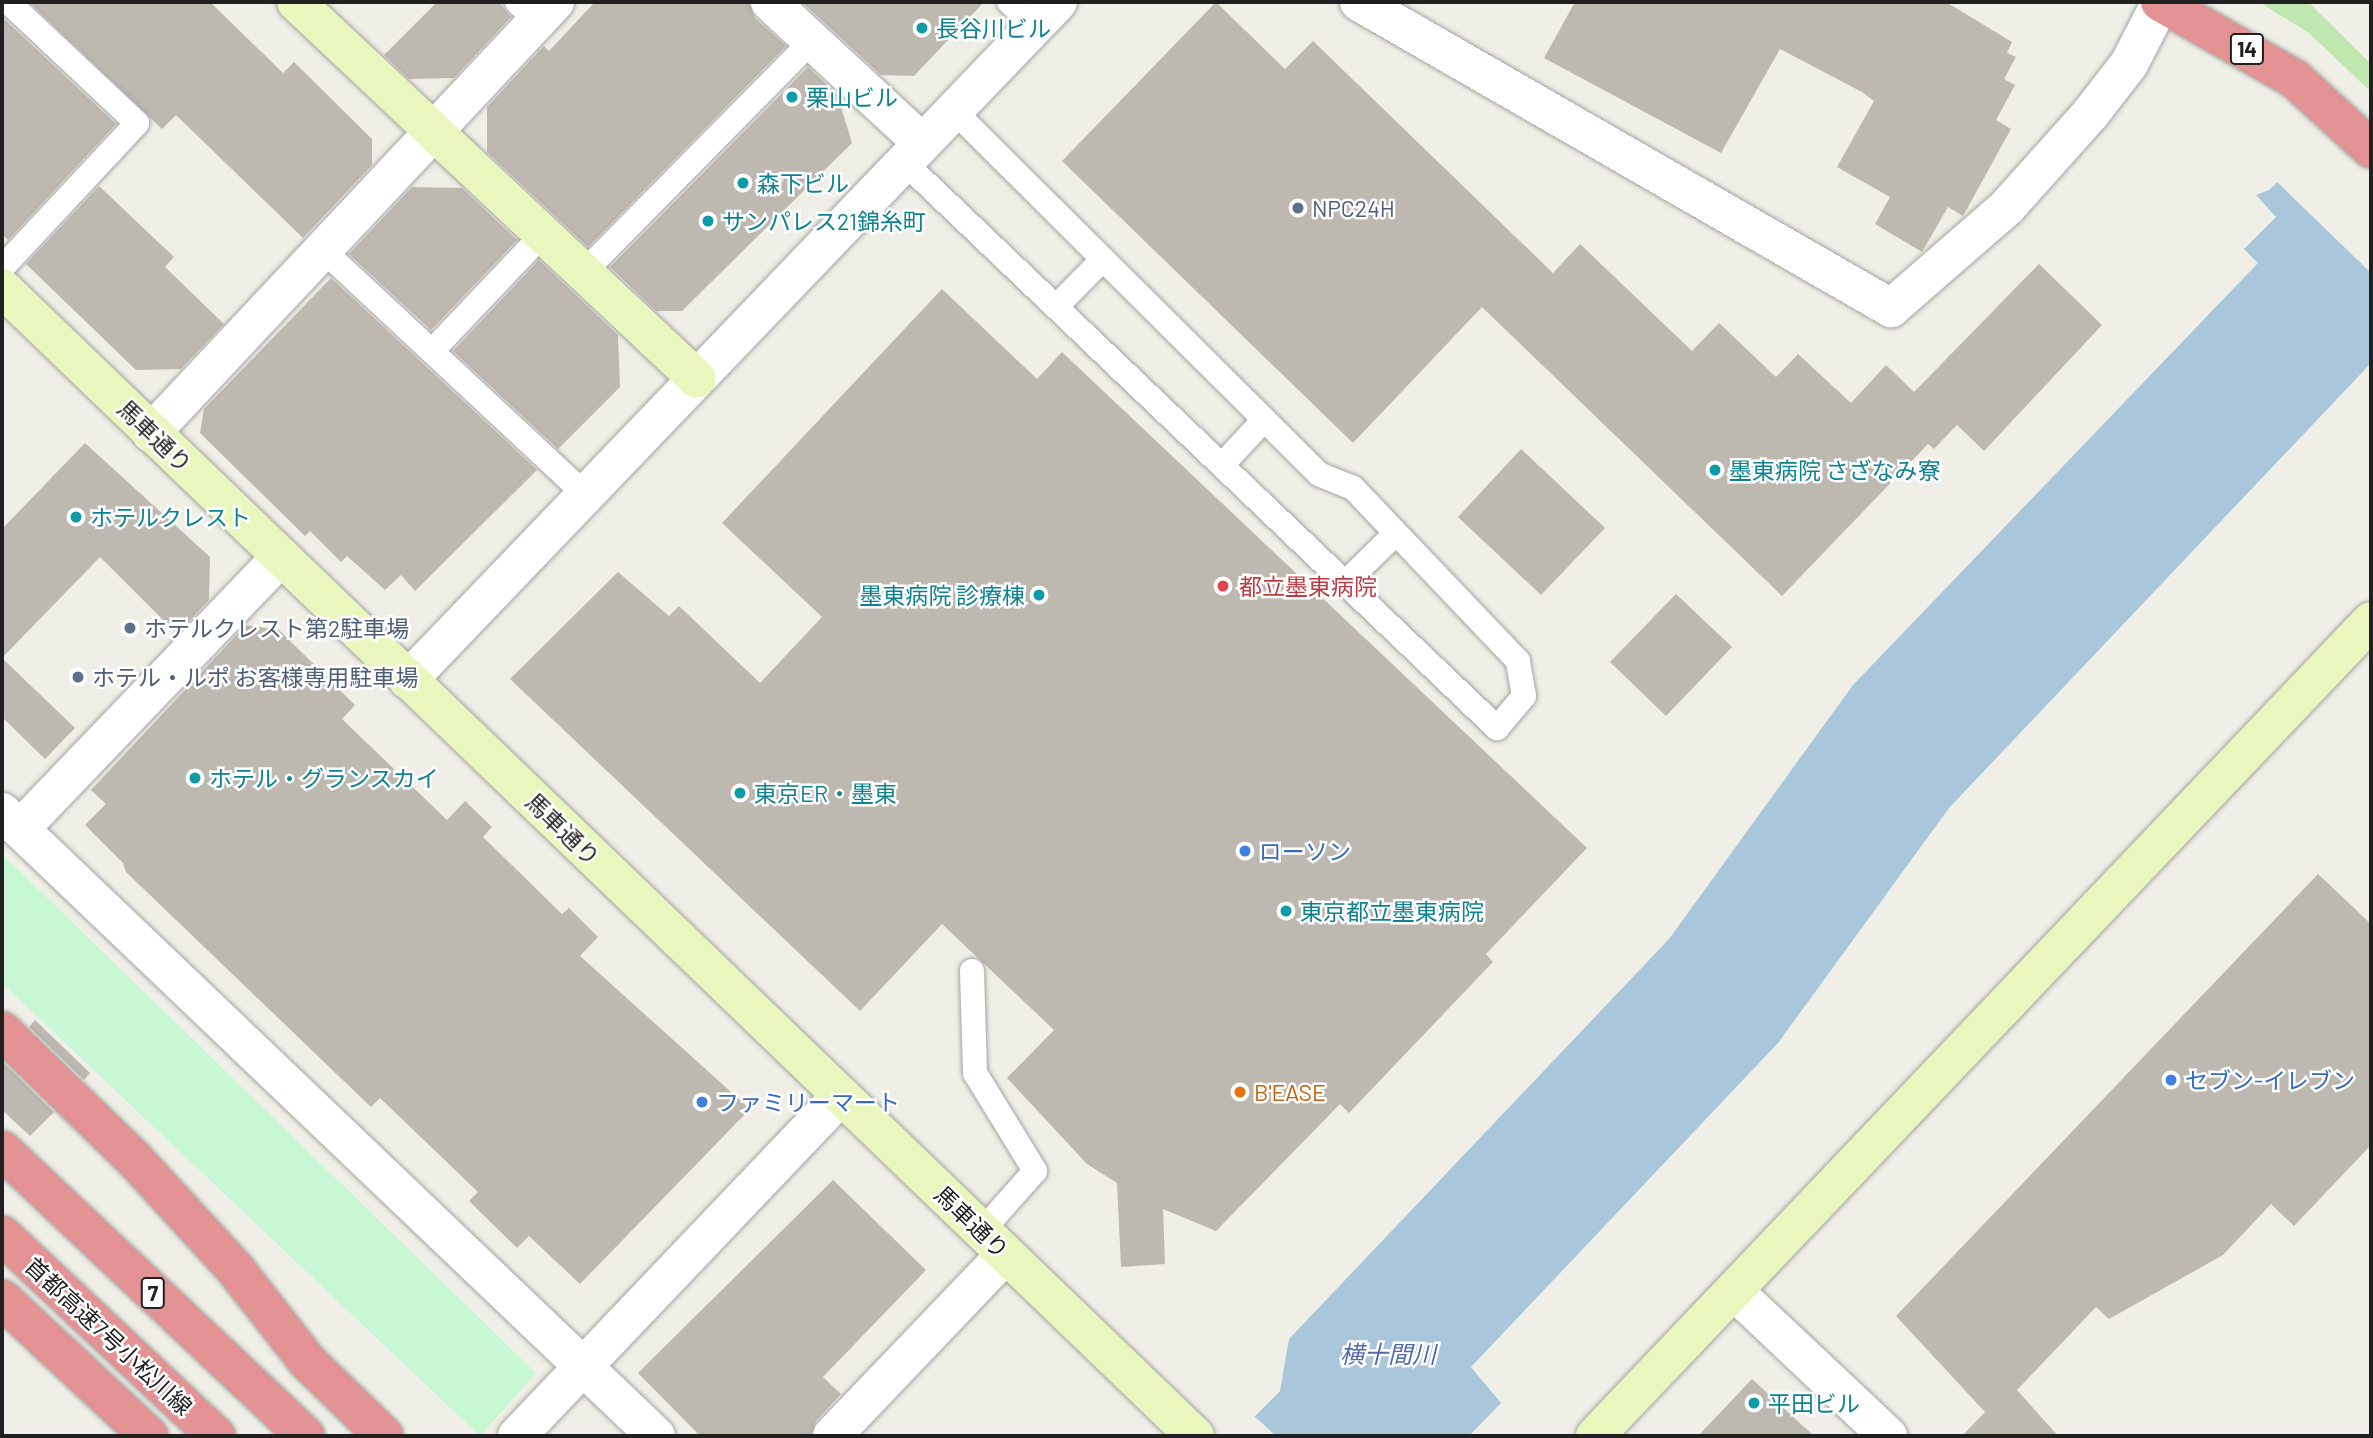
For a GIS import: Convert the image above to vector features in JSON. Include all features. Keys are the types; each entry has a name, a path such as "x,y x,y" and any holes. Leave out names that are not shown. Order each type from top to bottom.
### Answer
{"highway":[{"name":"14","path":"2160,2 2260,56 2327,105 2371,149"},
{"path":"2,1031 135,1160 236,1270 307,1361 384,1436"},
{"name":"7","path":"2,1150 305,1436"},
{"name":"首都高速7号小松川線","path":"2,1235 216,1436"},
{"path":"2,1299 149,1436"}],"street":[{"path":"296,2 697,379"},
{"path":"771,2 812,41 913,153"},
{"path":"1359,2 1891,308 2007,207 2091,113 2129,64 2160,2"},
{"path":"151,433 434,131 536,8"},
{"path":"408,680 954,111 1034,10"},
{"name":"馬車通り","path":"2,288 1195,1436"},
{"path":"281,557 11,821 656,1436"},
{"path":"1595,1436 2371,621"},
{"path":"517,1436 841,1096"},
{"path":"832,1436 993,1243"},
{"path":"1734,1291 1888,1436"}],"lane":[{"path":"2,268 137,123 8,2"},
{"path":"584,272 812,41"},
{"path":"913,153 1056,306 1497,728 1524,696 1518,661 1348,484 1319,474 954,111"},
{"path":"432,351 544,234"},
{"path":"323,250 586,495"},
{"path":"1056,306 1103,259"},
{"path":"1222,465 1264,420"},
{"path":"1345,583 1396,533"},
{"path":"972,971 975,1073 1035,1171 993,1243"}],"green space":[{"path":"2259,2 2308,2 2371,64 2371,92 2309,33"},
{"path":"2,854 536,1373 480,1436 2,983"}],"water":[{"name":"横十間川","path":"2371,94 2371,363 1949,808 1778,1043 1471,1367 1501,1403 1469,1436 1235,1436 1280,1391 1289,1339 1669,939 1853,685 2258,263 2244,249 2276,217 2256,195 2269,190"}],"pier":[{"path":"2371,90 2371,273 2275,180"},
{"path":"1252,1414 1276,1436 1232,1436"}],"building":[{"path":"29,2 210,2 283,73 294,62 372,139 372,165 303,238 176,115 162,129"},
{"path":"499,2 511,17 454,78 409,79 384,55 436,3"},
{"path":"595,2 749,2 755,18 786,46 588,247 487,152 487,107 544,46 549,51"},
{"name":"長谷川ビル","path":"802,2 984,2 914,76 881,75"},
{"path":"1216,2 1285,69 1313,41 1553,273 1580,244 1692,351 1719,323 1776,377 1798,354 1851,403 1886,365 1914,392 2039,264 2102,325 1984,451 1957,425 1934,449 1928,444 1782,596 1482,307 1353,443 1062,161"},
{"path":"1575,2 1946,2 2012,42 2007,53 2016,57 2004,79 2015,85 1996,120 2011,129 1963,216 1948,207 1922,252 1875,224 1890,197 1837,167 1874,101 1862,92 1780,49 1721,153 1544,58"},
{"path":"2,17 116,124 8,240 2,234"},
{"path":"808,67 837,94 852,143 682,311 656,311 610,267"},
{"path":"99,186 174,257 165,267 224,324 181,369 136,370 26,264"},
{"path":"412,187 462,188 517,240 431,330 349,254"},
{"path":"539,260 618,335 620,387 558,449 453,351"},
{"path":"331,278 537,470 415,591 401,575 385,590 347,556 341,562 310,531 305,536 200,433 204,409"},
{"path":"942,289 1037,379 1062,352 1587,848 1486,954 1493,962 1349,1113 1340,1104 1216,1231 1163,1209 1165,1264 1121,1267 1117,1183 1087,1164 1007,1078 1054,1030 942,924 860,1011 510,679 618,572 669,616 679,606 760,683 822,617 722,523"},
{"path":"85,443 210,557 209,600 177,634 100,557 2,658 2,529"},
{"path":"1521,449 1605,528 1541,595 1458,517"},
{"path":"1676,594 1732,647 1666,716 1610,662"},
{"path":"246,625 279,630 355,705 342,719 447,820 465,801 492,827 483,837 562,914 569,908 598,937 580,956 750,1109 580,1284 529,1236 517,1248 469,1201 478,1192 380,1098 371,1107 126,872 123,863 85,825 106,804 91,790"},
{"path":"2,658 75,728 45,759 2,717"},
{"path":"2318,874 2371,924 2371,1145 2294,1226 2271,1204 2223,1255 2109,1319 2096,1307 2017,1390 2058,1436 1962,1436 1985,1412 1896,1316"},
{"path":"35,1020 90,1073 84,1080 29,1027"},
{"path":"2,1061 54,1112 30,1136 2,1110"},
{"path":"833,1180 926,1270 823,1377 841,1394 816,1421 811,1436 700,1436 638,1373"},
{"name":"平田ビル","path":"1752,1379 1814,1436 1698,1436"}],"place":[{"name":"長谷川ビル","path":"922,28"},
{"name":"栗山ビル","path":"792,97"},
{"name":"森下ビル","path":"743,183"},
{"name":"NPC24H","path":"1298,208"},
{"name":"サンパレス21錦糸町","path":"708,221"},
{"name":"墨東病院 さざなみ寮","path":"1715,470"},
{"name":"ホテルクレスト","path":"76,517"},
{"name":"都立墨東病院","path":"1223,586"},
{"name":"墨東病院 診療棟","path":"1039,595"},
{"name":"ホテルクレスト第2駐車場","path":"130,628"},
{"name":"ホテル・ルポ お客様専用駐車場","path":"78,677"},
{"name":"ホテル・グランスカイ","path":"195,778"},
{"name":"東京ER・墨東","path":"740,793"},
{"name":"ローソン","path":"1245,851"},
{"name":"東京都立墨東病院","path":"1286,911"},
{"name":"セブン-イレブン","path":"2171,1080"},
{"name":"B'EASE","path":"1240,1092"},
{"name":"ファミリーマート","path":"702,1102"},
{"name":"平田ビル","path":"1754,1403"}]}
